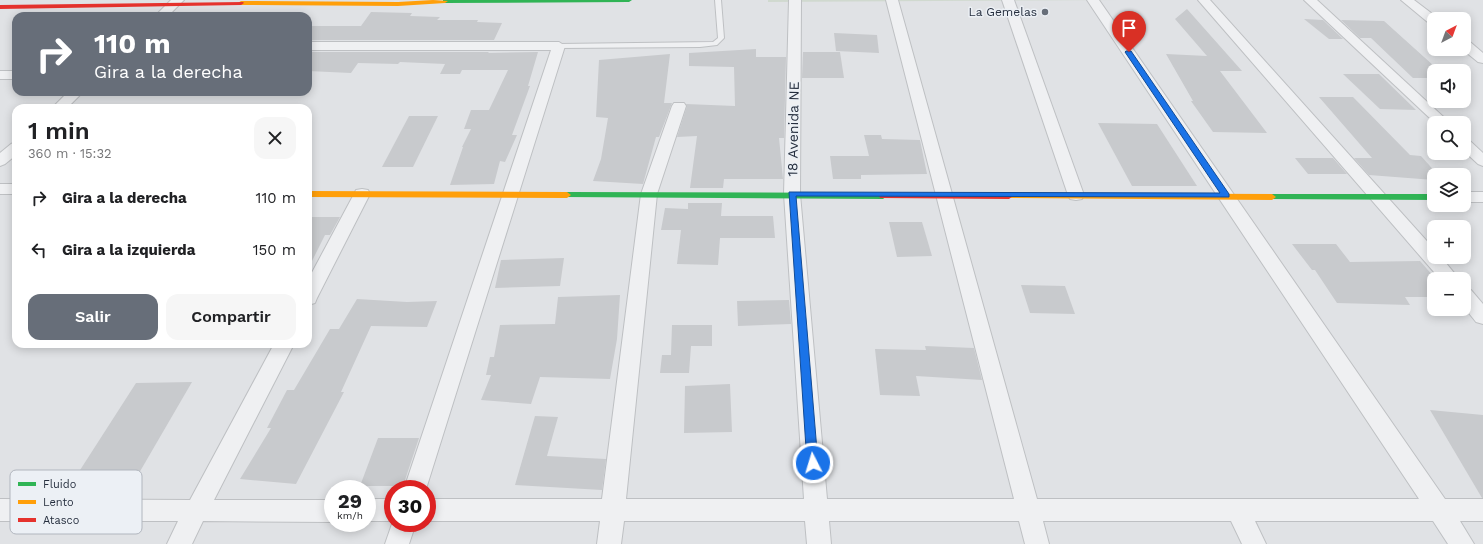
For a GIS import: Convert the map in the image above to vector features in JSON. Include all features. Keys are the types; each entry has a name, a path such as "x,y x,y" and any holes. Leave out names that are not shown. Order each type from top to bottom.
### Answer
{"street":[{"path":"430,0 440,1"},
{"path":"0,7 176,2 398,4 464,0 629,0"},
{"name":"18 Avenida NE","path":"795,0 792,194 819,544"},
{"path":"892,0 1037,544"},
{"path":"1008,0 1076,195"},
{"path":"1093,0 1462,544"},
{"path":"1204,0 1444,272"},
{"path":"1310,0 1434,116"},
{"path":"1407,0 1427,16"},
{"path":"165,12 176,2"},
{"path":"312,46 559,46 418,480"},
{"path":"1471,50 1483,59"},
{"path":"0,75 12,75"},
{"path":"63,104 72,96"},
{"path":"608,544 649,194 679,106"},
{"path":"0,161 12,150"},
{"path":"1471,150 1483,161"},
{"path":"0,189 12,189"},
{"path":"312,194 944,194 1427,197"},
{"path":"312,290 362,194"},
{"path":"1471,197 1483,197"},
{"path":"1471,303 1483,317"},
{"path":"179,544 282,348"},
{"path":"0,510 10,510"},
{"path":"142,511 324,510"},
{"path":"436,510 1483,510"},
{"path":"1238,510 1254,544"},
{"path":"397,544 401,532"}],"lane":[{"path":"559,46 715,44 721,38 718,0"}],"shaded area":[{"path":"768,0 1122,0 768,2"}],"building":[{"path":"1187,9 1242,71 1220,71 1267,133 1213,132 1191,101 1193,101 1166,54 1207,56 1175,19"},
{"path":"371,12 412,13 410,16 440,17 437,20 478,20 477,22 502,23 494,40 312,40 312,26 361,26"},
{"path":"1304,19 1323,20 1343,39 1329,39"},
{"path":"1341,20 1384,21 1432,64 1427,64 1427,78 1413,78 1371,38 1360,38"},
{"path":"834,33 877,35 879,53 836,51"},
{"path":"756,49 756,57 786,57 784,138 779,138 783,179 724,179 723,188 690,188 697,136 677,137 687,106 686,104 735,106 734,67 689,66 689,53"},
{"path":"312,52 538,52 528,86 530,86 512,135 517,135 505,162 500,161 494,184 450,185 462,147 471,129 464,129 471,110 489,110 508,70 462,70 460,74 440,74 445,64 400,62 398,64 358,63 351,73 312,71"},
{"path":"803,52 840,52 844,78 802,78"},
{"path":"670,54 664,103 672,103 659,137 656,137 643,184 593,181 601,159 608,118 596,117 599,60"},
{"path":"1343,74 1379,74 1416,110 1380,109"},
{"path":"1319,97 1353,97 1410,155 1421,156 1432,168 1427,168 1427,179 1369,175 1354,158 1372,158"},
{"path":"409,116 438,116 413,167 382,167"},
{"path":"1098,123 1157,124 1197,186 1132,186"},
{"path":"864,135 881,135 882,139 920,140 927,174 861,175 861,179 833,179 830,156 869,156"},
{"path":"1295,158 1333,158 1347,174 1308,174"},
{"path":"688,203 722,203 721,216 773,216 775,238 720,238 718,265 677,264 681,230 661,230 665,208 688,209"},
{"path":"312,217 340,217 330,235 325,235 312,261"},
{"path":"889,222 922,222 932,256 897,257"},
{"path":"1292,244 1336,244 1350,262 1420,261 1430,272 1427,272 1427,297 1405,297 1410,305 1337,303 1315,270 1312,270"},
{"path":"564,258 560,286 495,288 501,260"},
{"path":"1021,285 1065,286 1075,314 1030,313"},
{"path":"620,295 617,339 610,379 540,377 531,404 481,400 491,375 486,375 490,357 494,357 500,325 555,324 558,297"},
{"path":"357,299 407,302 437,301 427,327 371,326 341,392 344,392 296,484 240,479 271,428 267,428 287,390 294,390 330,329 339,329"},
{"path":"789,300 791,324 738,326 737,301"},
{"path":"672,325 712,325 712,346 691,346 689,373 660,373 662,355 671,355"},
{"path":"925,346 974,348 982,380 916,376 920,396 880,395 875,349 926,350"},
{"path":"192,382 141,470 80,470 136,383"},
{"path":"730,384 732,432 684,433 685,386"},
{"path":"1430,410 1483,415 1483,498 1482,498"},
{"path":"535,416 558,417 547,456 606,459 602,490 515,485"},
{"path":"378,438 419,438 405,480 384,480 384,486 376,486 376,480 362,480"}],"traffic: fast":[{"path":"445,1 629,0"},
{"path":"567,195 883,196"},
{"path":"1272,197 1427,197"}],"traffic: slow":[{"path":"241,3 398,4 445,1"},
{"path":"312,194 567,195"},
{"path":"1009,196 1272,197"}],"traffic: jam":[{"path":"0,7 241,3"},
{"path":"883,196 1009,196"}],"place":[{"name":"La Gemelas","path":"1045,12"}],"route":[{"path":"813,463 792,194 1226,195 1129,52"}]}
